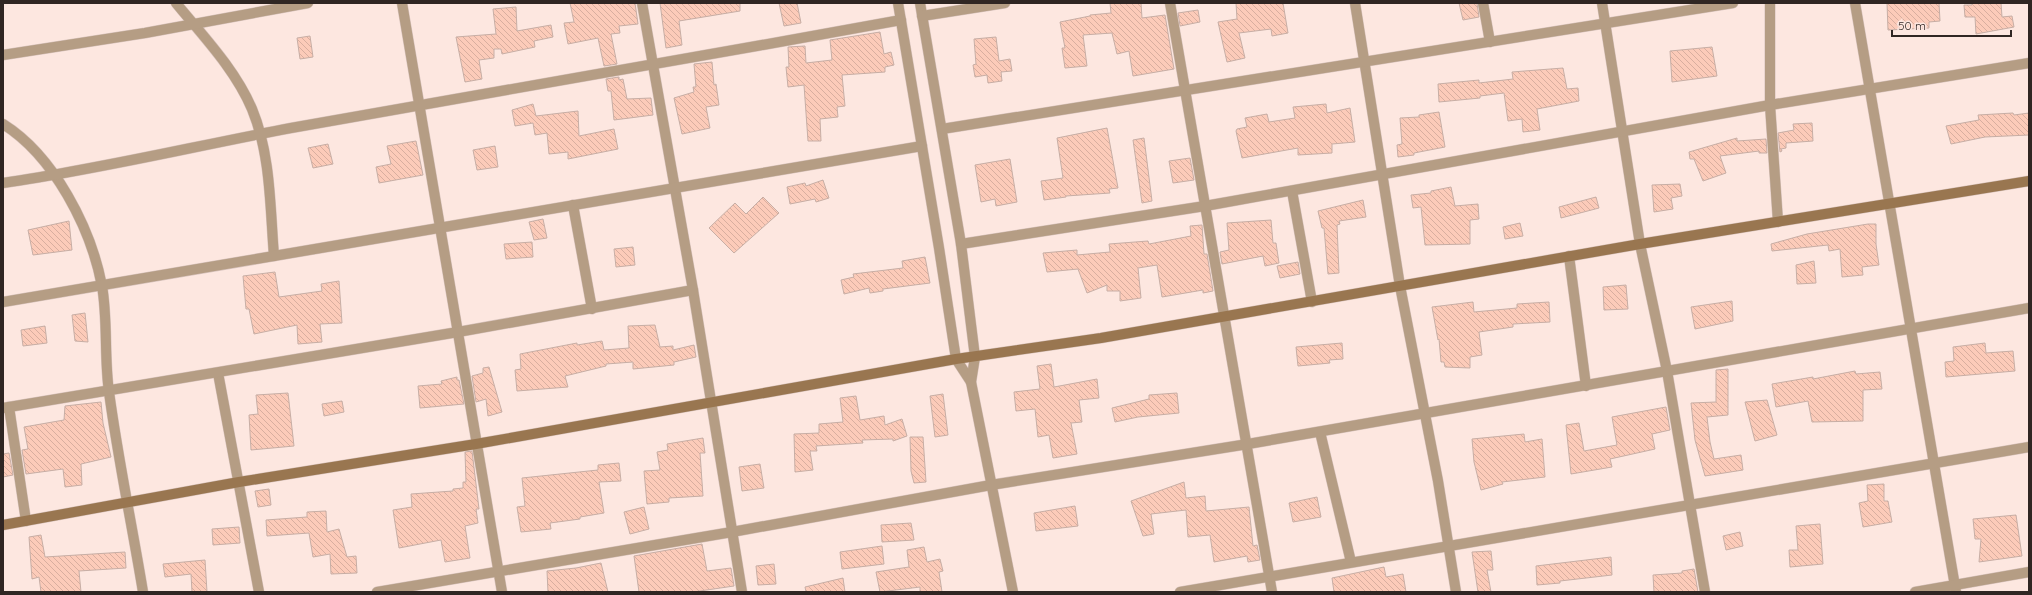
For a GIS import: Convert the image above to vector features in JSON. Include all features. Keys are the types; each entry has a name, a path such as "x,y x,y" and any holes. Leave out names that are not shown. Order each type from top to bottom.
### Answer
{"street":[{"path":"176,3 221,59 241,88 252,109 260,134 266,166 274,256"},
{"path":"3,55 193,24 308,3"},
{"path":"402,3 502,592"},
{"path":"642,3 693,290 742,592"},
{"path":"898,3 956,359 971,382"},
{"path":"920,3 961,244 975,357 971,382 1013,592"},
{"path":"922,16 1003,3"},
{"path":"1170,3 1248,444 1272,592"},
{"path":"1355,3 1400,286 1450,546 1456,592"},
{"path":"1483,3 1490,42"},
{"path":"1602,3 1640,244 1667,371 1705,592"},
{"path":"942,129 1490,42 1606,22 1733,3"},
{"path":"1770,3 1770,105 1778,222"},
{"path":"1855,3 1956,589"},
{"path":"3,183 55,175 260,134 420,105 652,66 901,20"},
{"path":"961,244 1205,206 1382,176 1770,105 1871,90 2029,63"},
{"path":"3,124 24,141 55,175 69,195 81,220 102,286 108,390 143,592"},
{"path":"3,302 922,146"},
{"path":"3,525 239,482 476,444 956,359 1225,317 1569,256 2029,181"},
{"path":"1292,191 1312,302"},
{"path":"573,205 592,309"},
{"path":"1569,256 1586,386"},
{"path":"26,521 6,408 592,309 693,290"},
{"path":"377,592 732,532 991,485 1320,432 2029,308"},
{"path":"218,373 259,592"},
{"path":"1320,432 1351,562"},
{"path":"1180,592 2029,447"},
{"path":"1915,592 1956,589 2029,572"}],"building":[{"path":"570,3 635,3 638,24 619,26 620,33 611,34 617,64 604,66 598,38 568,44 564,23 574,22"},
{"path":"660,3 740,3 740,11 679,21 682,45 666,48"},
{"path":"779,3 797,3 801,23 784,26"},
{"path":"1110,3 1141,3 1142,18 1165,15 1174,69 1133,76 1129,51 1117,54 1112,33 1083,35 1087,66 1065,68 1062,48 1065,48 1060,22 1090,15 1111,13"},
{"path":"1236,3 1283,3 1288,33 1272,36 1271,29 1239,33 1245,58 1227,62 1218,22 1237,19"},
{"path":"1459,3 1477,3 1479,17 1463,20"},
{"path":"1887,3 1939,3 1940,21 1929,22 1929,28 1888,30"},
{"path":"1972,3 2001,3 2002,17 2012,16 2014,27 1976,34 1975,17 1965,17 1964,5 1972,5"},
{"path":"516,7 517,31 551,25 553,37 534,41 535,47 502,54 501,49 494,49 494,58 479,60 482,79 465,82 456,37 496,34 493,9"},
{"path":"1198,10 1200,22 1180,26 1178,13"},
{"path":"880,32 884,54 891,52 894,65 885,67 885,72 842,75 845,106 837,107 838,117 820,119 821,141 808,141 804,85 788,87 786,67 789,67 788,47 805,46 806,63 832,60 830,40"},
{"path":"310,36 313,57 300,59 297,38"},
{"path":"996,37 999,61 1010,59 1012,71 1001,72 1002,81 988,83 987,75 975,77 973,65 976,64 974,39"},
{"path":"1712,47 1717,76 1672,82 1670,51"},
{"path":"712,62 714,85 716,84 719,105 706,107 710,128 682,134 674,98 694,92 693,87 696,87 694,64"},
{"path":"1563,68 1567,89 1578,88 1579,101 1537,109 1540,130 1523,132 1522,119 1508,121 1504,93 1480,96 1480,98 1439,102 1438,84 1479,80 1479,83 1513,79 1512,72"},
{"path":"619,77 619,80 623,79 627,99 651,98 653,115 614,120 611,91 608,91 606,79"},
{"path":"533,104 536,116 578,111 579,136 614,129 618,149 568,159 568,152 549,154 547,133 535,135 533,123 515,126 512,110"},
{"path":"1326,104 1327,113 1350,108 1355,142 1332,144 1332,153 1298,155 1298,148 1242,158 1236,131 1237,129 1247,127 1245,118 1267,114 1269,122 1295,118 1293,107"},
{"path":"1439,112 1445,147 1414,153 1414,155 1398,157 1397,145 1402,144 1400,118 1419,117 1419,115"},
{"path":"2013,113 2014,115 2029,113 2029,135 1985,137 1951,144 1946,126 1979,120 1978,115"},
{"path":"1812,123 1813,141 1786,143 1786,148 1781,149 1782,151 1780,152 1778,133 1794,130 1793,124"},
{"path":"1107,128 1118,188 1109,189 1110,193 1066,196 1044,200 1041,181 1063,178 1057,138"},
{"path":"1144,138 1152,201 1142,203 1133,140"},
{"path":"1737,138 1737,141 1766,139 1767,153 1759,153 1759,151 1720,156 1726,173 1703,181 1694,159 1690,159 1689,152"},
{"path":"416,141 423,175 379,183 376,167 391,164 387,146"},
{"path":"328,144 333,164 313,168 308,148"},
{"path":"495,146 498,167 477,170 473,150"},
{"path":"1190,158 1194,180 1173,183 1169,161"},
{"path":"1010,159 1017,202 996,206 995,199 981,202 975,165"},
{"path":"823,180 829,198 816,202 815,199 790,204 787,187 805,183 806,186"},
{"path":"1680,184 1682,196 1671,198 1673,209 1654,212 1652,185"},
{"path":"1451,187 1455,206 1478,204 1479,219 1470,220 1470,244 1425,245 1421,207 1413,208 1411,195 1431,193 1431,191"},
{"path":"763,197 779,213 734,253 709,228 735,203 746,214"},
{"path":"1596,197 1599,208 1561,218 1559,207"},
{"path":"1363,200 1366,217 1339,221 1340,224 1337,225 1339,273 1328,274 1324,228 1322,228 1318,211"},
{"path":"543,219 547,238 534,240 529,222"},
{"path":"1271,220 1273,243 1276,243 1279,263 1265,266 1263,256 1222,264 1220,252 1229,250 1227,223"},
{"path":"69,221 72,250 33,255 28,230"},
{"path":"1520,223 1523,236 1505,239 1503,227"},
{"path":"1876,224 1876,244 1879,265 1862,267 1863,275 1842,277 1840,249 1829,251 1828,245 1772,251 1771,244 1807,234"},
{"path":"1202,225 1204,254 1207,254 1213,291 1203,293 1203,290 1162,297 1157,265 1138,268 1141,298 1120,301 1120,291 1107,291 1107,285 1087,293 1078,269 1047,272 1043,253 1077,250 1077,255 1110,252 1109,244 1148,241 1149,244 1191,236 1190,226"},
{"path":"532,242 533,257 506,259 504,244"},
{"path":"633,247 635,265 616,267 614,249"},
{"path":"925,257 930,283 883,289 883,291 870,293 869,288 844,294 841,280 854,277 853,274 903,268 902,261"},
{"path":"1814,261 1816,283 1797,284 1796,265"},
{"path":"1298,262 1300,274 1280,278 1277,266"},
{"path":"275,272 279,297 322,291 321,284 339,281 342,323 320,324 322,342 298,344 297,325 254,334 249,309 246,309 243,276"},
{"path":"1626,285 1628,309 1604,310 1603,287"},
{"path":"1732,301 1733,321 1695,329 1691,307"},
{"path":"1473,302 1474,312 1517,308 1517,304 1549,302 1550,322 1513,324 1513,327 1479,332 1482,355 1470,357 1470,368 1445,367 1444,362 1441,362 1439,339 1438,340 1432,307"},
{"path":"85,313 88,342 75,341 72,315"},
{"path":"655,325 660,347 673,346 673,350 694,345 696,357 674,362 674,365 633,369 633,362 606,364 606,366 565,376 568,387 517,391 515,370 521,369 520,354 577,343 577,345 602,341 604,350 629,348 628,326"},
{"path":"45,326 47,343 23,346 21,330"},
{"path":"1342,343 1343,359 1329,360 1330,363 1298,366 1296,347"},
{"path":"1985,343 1986,353 2013,351 2015,371 1946,377 1945,362 1954,361 1953,347"},
{"path":"1051,364 1054,387 1097,379 1099,398 1079,400 1082,422 1071,423 1077,454 1053,458 1049,435 1038,437 1035,409 1016,411 1014,392 1040,389 1037,366"},
{"path":"489,367 502,412 488,416 486,399 476,402 472,376 483,373 483,368"},
{"path":"1728,369 1728,415 1707,417 1710,442 1714,459 1741,455 1743,470 1705,476 1695,440 1691,403 1716,402 1716,370"},
{"path":"1855,371 1856,374 1880,372 1882,389 1863,390 1863,421 1812,422 1808,401 1776,407 1772,384 1813,377 1813,379"},
{"path":"457,377 464,404 420,408 418,386 442,384 441,381"},
{"path":"288,393 294,446 251,450 249,415 258,414 256,395"},
{"path":"1177,393 1179,413 1138,417 1115,422 1112,408 1149,399 1149,395"},
{"path":"943,394 948,435 935,437 930,396"},
{"path":"856,396 860,420 884,416 885,425 902,419 907,436 893,441 893,439 862,440 863,443 816,446 817,451 810,451 813,470 795,472 794,434 819,433 819,424 843,422 840,398"},
{"path":"1767,400 1777,435 1755,441 1745,402"},
{"path":"342,401 344,412 324,416 322,404"},
{"path":"101,402 103,423 111,457 81,464 82,485 65,487 63,469 26,474 22,450 28,449 24,427 64,420 65,406"},
{"path":"1666,407 1670,430 1652,434 1655,449 1610,459 1612,467 1571,474 1566,425 1579,423 1584,451 1617,445 1612,417"},
{"path":"1524,434 1525,442 1542,439 1545,477 1502,482 1503,484 1481,490 1474,462 1472,439"},
{"path":"910,437 923,437 926,482 914,483 911,471"},
{"path":"703,438 705,453 700,453 703,496 669,498 669,502 647,504 644,471 660,470 657,452 668,450 667,444"},
{"path":"472,451 479,509 476,509 478,523 465,526 470,558 445,562 441,540 399,548 393,510 412,507 411,494 453,491 453,489 463,488 463,482 466,482 465,452"},
{"path":"9,453 13,475 3,477 3,454"},
{"path":"619,463 621,481 599,482 604,513 580,517 580,519 550,523 551,529 521,532 517,507 525,506 522,478 598,470 598,465"},
{"path":"760,464 764,488 742,491 739,467"},
{"path":"1184,482 1186,498 1205,496 1206,511 1249,507 1253,546 1257,545 1260,560 1248,562 1247,556 1214,562 1210,535 1188,537 1186,510 1151,514 1154,534 1143,536 1131,501"},
{"path":"1884,484 1884,501 1888,501 1892,522 1863,527 1859,503 1868,501 1867,485"},
{"path":"269,489 271,505 258,507 255,491"},
{"path":"1317,497 1321,517 1293,522 1289,503"},
{"path":"1075,506 1078,526 1036,531 1034,513"},
{"path":"644,507 649,529 630,534 624,512"},
{"path":"326,511 327,532 339,529 347,557 356,556 357,573 331,574 330,554 313,557 309,533 267,536 266,520 307,517 307,512"},
{"path":"2016,515 2022,556 1979,562 1981,539 1975,539 1973,519"},
{"path":"911,523 914,540 882,542 881,525"},
{"path":"1820,524 1823,564 1790,567 1789,550 1798,550 1796,526"},
{"path":"239,527 240,543 213,545 212,529"},
{"path":"1740,532 1743,546 1726,550 1723,536"},
{"path":"41,535 45,557 125,552 126,568 79,571 81,592 41,592 39,577 32,579 29,537"},
{"path":"702,544 707,571 731,568 734,586 693,592 639,592 634,556"},
{"path":"882,546 884,564 842,569 840,552"},
{"path":"924,547 927,562 940,559 943,571 939,572 942,592 920,592 920,587 880,592 876,572 909,567 907,550"},
{"path":"1491,551 1493,570 1487,570 1491,592 1478,592 1472,552"},
{"path":"1611,557 1612,575 1537,585 1536,566"},
{"path":"205,560 207,592 192,592 191,574 165,577 163,564"},
{"path":"601,563 608,592 548,592 547,571 576,568"},
{"path":"774,564 776,584 758,585 756,566"},
{"path":"1384,567 1386,577 1403,574 1406,592 1334,592 1332,578"},
{"path":"1694,569 1698,592 1654,592 1653,575 1682,573 1682,571"},
{"path":"843,578 845,592 806,592 805,587"}]}
